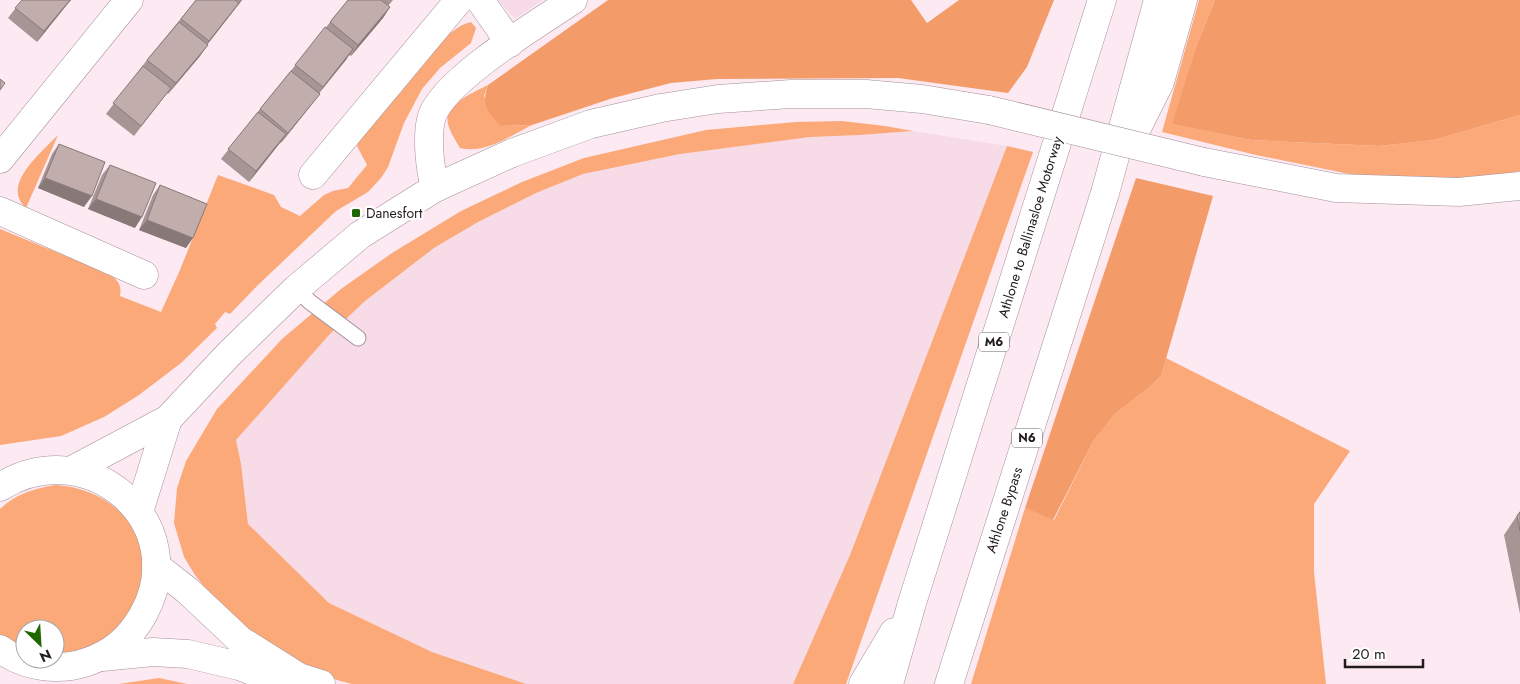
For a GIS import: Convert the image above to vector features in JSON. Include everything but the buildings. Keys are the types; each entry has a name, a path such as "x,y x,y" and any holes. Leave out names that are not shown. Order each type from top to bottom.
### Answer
{"main road":[{"path":"0,159 129,0"},
{"path":"313,175 459,0"},
{"path":"480,0 510,43"},
{"name":"Athlone to Ballinasloe Motorway","path":"888,684 1102,0"},
{"path":"1105,192 1158,0"},
{"path":"1105,192 1160,82 1182,0"},
{"path":"435,188 430,162 432,117 453,87 510,43 570,1"},
{"path":"72,470 168,419 229,354 296,288 360,235 435,188 512,152 591,124 661,108 718,100 792,94 866,94 922,99 989,110 1204,162 1336,188 1459,192 1519,185"},
{"name":"Athlone Bypass","path":"949,684 1105,192"},
{"path":"0,211 144,275"},
{"path":"139,512 168,419"},
{"path":"5,479 54,469 90,474 106,482 124,495 139,512 148,528 156,566 150,601 134,631 119,646 102,657"},
{"path":"156,566 188,591 240,640 299,677 321,684"},
{"path":"863,684 912,603"},
{"path":"0,650 15,658"},
{"path":"65,666 76,665 102,657 153,652 188,654 239,666 287,684"},
{"path":"20,684 46,669"}],"lane":[{"path":"296,288 310,302 358,338"}],"shaded area":[{"path":"498,0 543,0 515,19"},
{"path":"608,0 911,0 927,23 959,0 1054,0 1027,67 1008,93 898,78 717,79 671,83 613,98 532,125 501,126 489,112 485,103 488,85"},
{"path":"1199,0 1215,0 1197,44 1173,124 1251,140 1379,146 1434,140 1520,115 1520,171 1493,177 1441,180 1364,177 1256,155 1162,132"},
{"path":"1215,0 1520,0 1520,115 1434,140 1379,146 1251,140 1172,124 1197,44"},
{"path":"471,22 476,28 471,43 440,68 422,89 404,123 388,167 381,178 368,192 336,211 230,314 225,312 215,324 217,328 181,363 139,395 104,417 61,436 0,445 0,229 110,274 119,284 120,296 161,312 218,175 274,195 281,207 300,216 324,195 348,188 367,165 357,146 360,138 401,92 441,41 461,26"},
{"path":"488,85 484,96 501,126 532,125 488,146 469,149 460,148 449,127 447,119 449,112 459,101"},
{"path":"842,121 913,131 810,137 680,154 583,174 536,193 478,222 434,248 365,301 329,335 236,440 241,464 248,524 329,603 432,652 526,684 352,684 337,680 288,658 253,637 208,592 195,575 184,557 174,523 177,488 186,461 217,409 282,339 341,289 392,253 461,211 522,182 584,158 706,130 796,122"},
{"path":"913,131 1007,146 850,555 793,684 526,684 432,652 329,603 248,524 241,464 236,440 329,335 365,301 434,248 478,222 536,193 583,174 680,154 768,142 810,137"},
{"path":"58,135 26,208 19,199 20,179 26,169"},
{"path":"1007,146 1033,152 846,684 793,684 850,555"},
{"path":"1136,178 1213,196 1161,376 1150,387 1116,413 1094,440 1053,520 1025,508"},
{"path":"1166,358 1350,451 1314,504 1314,572 1326,684 971,684 1025,508 1054,520 1094,440 1116,413 1150,387 1161,376"},
{"path":"56,485 77,488 96,495 112,505 126,518 136,534 142,552 143,572 135,610 122,625 92,651 65,656 65,619 15,619 15,646 0,635 0,509 26,492"},
{"path":"159,678 187,684 119,684"}],"place":[{"name":"Danesfort","path":"356,213"}]}
